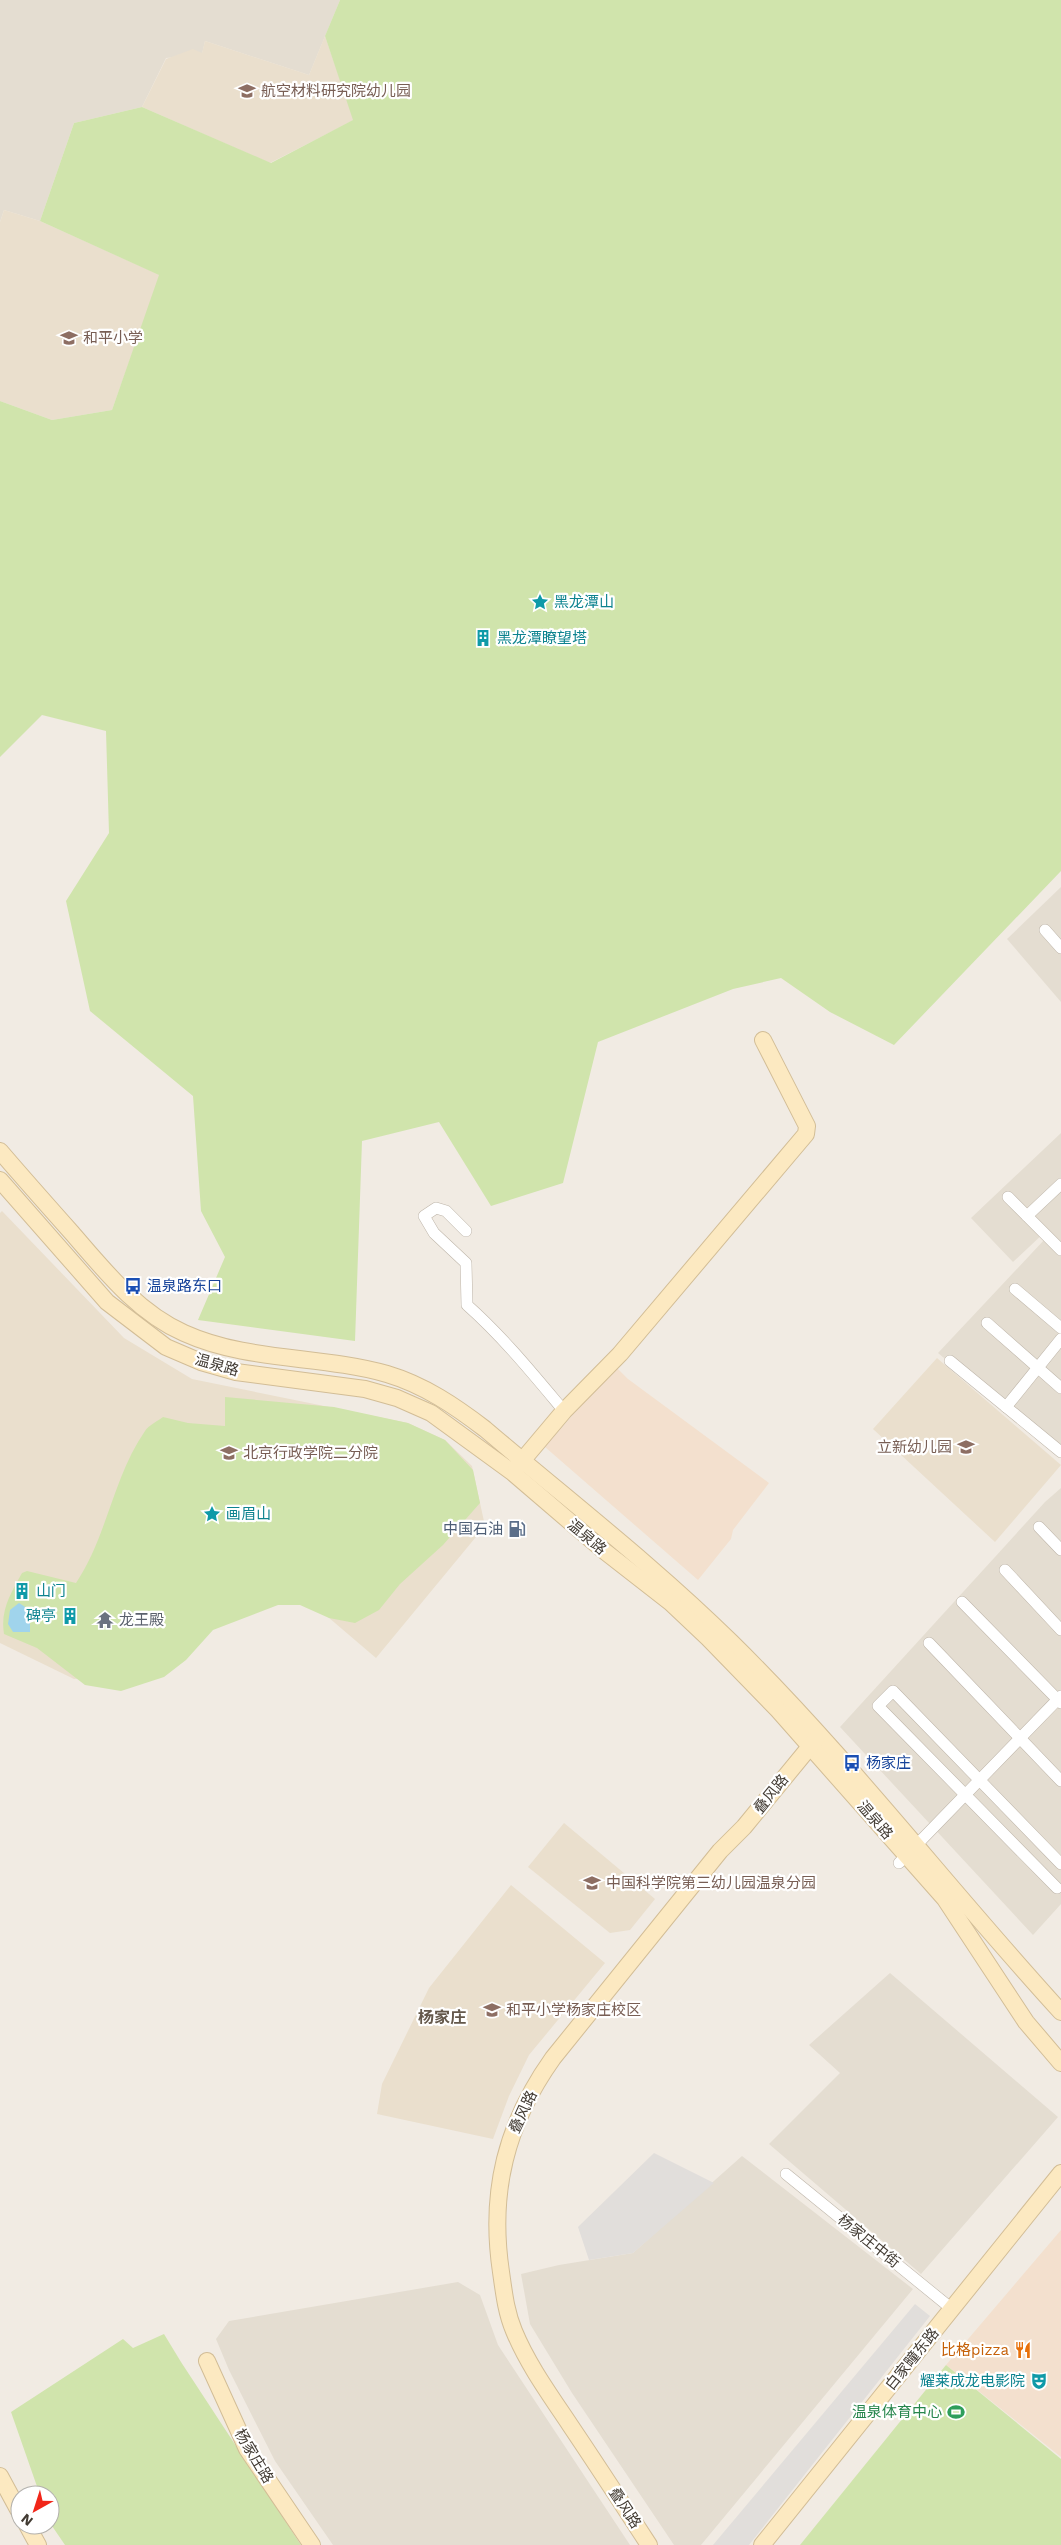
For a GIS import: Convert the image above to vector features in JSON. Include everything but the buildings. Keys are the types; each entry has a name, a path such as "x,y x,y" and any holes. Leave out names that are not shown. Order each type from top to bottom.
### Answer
{"main road":[{"path":"517,1466 564,1411 620,1354 806,1134 807,1126 763,1040"},
{"name":"温泉路","path":"0,1151 100,1266 127,1293 145,1308 182,1332 239,1352 352,1367 387,1374 426,1389 456,1406 603,1550 671,1603 814,1741 945,1899 1026,2022 1061,2063"},
{"name":"温泉路","path":"0,1180 107,1302 166,1347 200,1362 236,1372 338,1384 397,1398 431,1413 517,1466"},
{"name":"叠风路","path":"649,2545 539,2378 514,2330 506,2309 496,2238 499,2183 511,2135 540,2076 548,2064 720,1851 744,1827 814,1741"},
{"name":"温泉路","path":"906,1854 1061,2012"},
{"name":"白家疃东路","path":"762,2545 1061,2173"},
{"name":"杨家庄路","path":"207,2361 246,2449 312,2545"},
{"path":"0,2476 10,2494"}],"street":[{"path":"1045,930 1061,948"},
{"path":"1027,1216 1061,1184"},
{"path":"1008,1196 1061,1250"},
{"path":"466,1231 446,1211 436,1208 424,1216 434,1233 466,1263 467,1305 512,1350 564,1411"},
{"path":"1015,1289 1061,1328"},
{"path":"986,1323 1061,1388"},
{"path":"1006,1407 1061,1339"},
{"path":"950,1361 1061,1452"},
{"path":"1039,1527 1061,1550"},
{"path":"1005,1570 1061,1630"},
{"path":"906,1854 1060,1699 962,1602"},
{"path":"929,1643 1061,1781"},
{"path":"1057,1888 878,1706 893,1691 1061,1864"},
{"name":"杨家庄中街","path":"786,2174 952,2309"}],"shaded area":[{"path":"0,0 340,0 309,75 205,41 202,54 166,58 142,107 74,123 40,221 4,210 0,222"},
{"name":"航空材料研究院幼儿园","path":"325,36 354,120 270,163 142,107 166,59 193,49 202,53 205,41 309,75"},
{"name":"和平小学","path":"4,210 40,221 160,275 112,410 52,420 0,401 0,222"},
{"path":"1061,887 1061,1002 1007,939"},
{"path":"1061,1133 1061,1247 1045,1232 1013,1262 971,1218"},
{"name":"北京行政学院二分院","path":"2,1211 124,1338 192,1379 408,1423 445,1440 472,1466 485,1526 376,1658 301,1594 227,1613 122,1675 74,1679 0,1643 0,1213"},
{"path":"1045,1239 1061,1255 1061,1456 938,1353"},
{"name":"立新幼儿园","path":"937,1358 1061,1465 995,1542 873,1429"},
{"path":"615,1366 628,1379 769,1483 733,1530 731,1539 698,1580 545,1447"},
{"path":"1061,1488 1061,1904 1033,1935 840,1727 1045,1502"},
{"name":"中国科学院第三幼儿园温泉分园","path":"564,1823 655,1899 630,1930 610,1933 528,1867"},
{"name":"和平小学杨家庄校区","path":"511,1885 605,1963 529,2055 509,2096 493,2139 377,2114 382,2084 429,1988"},
{"path":"890,1973 1058,2117 921,2274 769,2144 840,2073 809,2045"},
{"path":"654,2153 714,2183 633,2253 589,2260 578,2227"},
{"path":"742,2156 913,2289 701,2545 674,2545 572,2393 530,2324 521,2274 559,2265 633,2253"},
{"path":"1061,2230 1061,2457 946,2365"},
{"path":"458,2282 480,2295 498,2345 630,2545 333,2545 275,2461 229,2370 216,2339 229,2321"},
{"path":"915,2304 930,2316 749,2545 713,2545"}],"green space":[{"path":"340,0 1061,0 1061,871 894,1045 830,1012 781,978 733,989 598,1042 563,1183 491,1206 439,1122 362,1141 355,1341 198,1320 225,1257 201,1211 193,1096 90,1011 66,901 109,833 106,731 42,715 0,757 0,401 52,420 112,410 159,275 40,221 74,123 142,107 271,163 353,120 325,36"},
{"name":"北京行政学院二分院","path":"225,1397 334,1407 408,1423 445,1440 473,1470 480,1503 443,1545 400,1584 379,1610 355,1623 329,1618 300,1605 278,1605 213,1630 186,1660 164,1677 121,1691 85,1685 37,1648 4,1634 5,1609 22,1573 27,1571 76,1583 87,1565 125,1468 147,1429 163,1417 188,1423 225,1426"},
{"path":"164,2334 301,2545 65,2545 58,2535 60,2535 60,2485 37,2485 11,2412 123,2339 133,2348"},
{"name":"温泉体育中心","path":"946,2365 1061,2459 1061,2545 800,2545"}],"water":[{"path":"19,1603 30,1610 30,1632 13,1632 8,1624 10,1610"}],"place":[{"name":"航空材料研究院幼儿园","path":"247,91"},
{"name":"和平小学","path":"69,338"},
{"name":"黑龙潭山","path":"540,602"},
{"name":"黑龙潭瞭望塔","path":"483,638"},
{"name":"温泉路东口","path":"133,1286"},
{"name":"立新幼儿园","path":"966,1447"},
{"name":"北京行政学院二分院","path":"229,1453"},
{"name":"画眉山","path":"212,1514"},
{"name":"中国石油","path":"517,1529"},
{"name":"山门","path":"22,1591"},
{"name":"碑亭","path":"70,1616"},
{"name":"龙王殿","path":"105,1620"},
{"name":"杨家庄","path":"852,1763"},
{"name":"中国科学院第三幼儿园温泉分园","path":"592,1883"},
{"name":"和平小学杨家庄校区","path":"492,2010"},
{"name":"比格pizza","path":"1023,2350"},
{"name":"耀莱成龙电影院","path":"1039,2381"},
{"name":"温泉体育中心","path":"956,2412"}],"district":[{"name":"杨家庄","path":"442,2017"}]}
